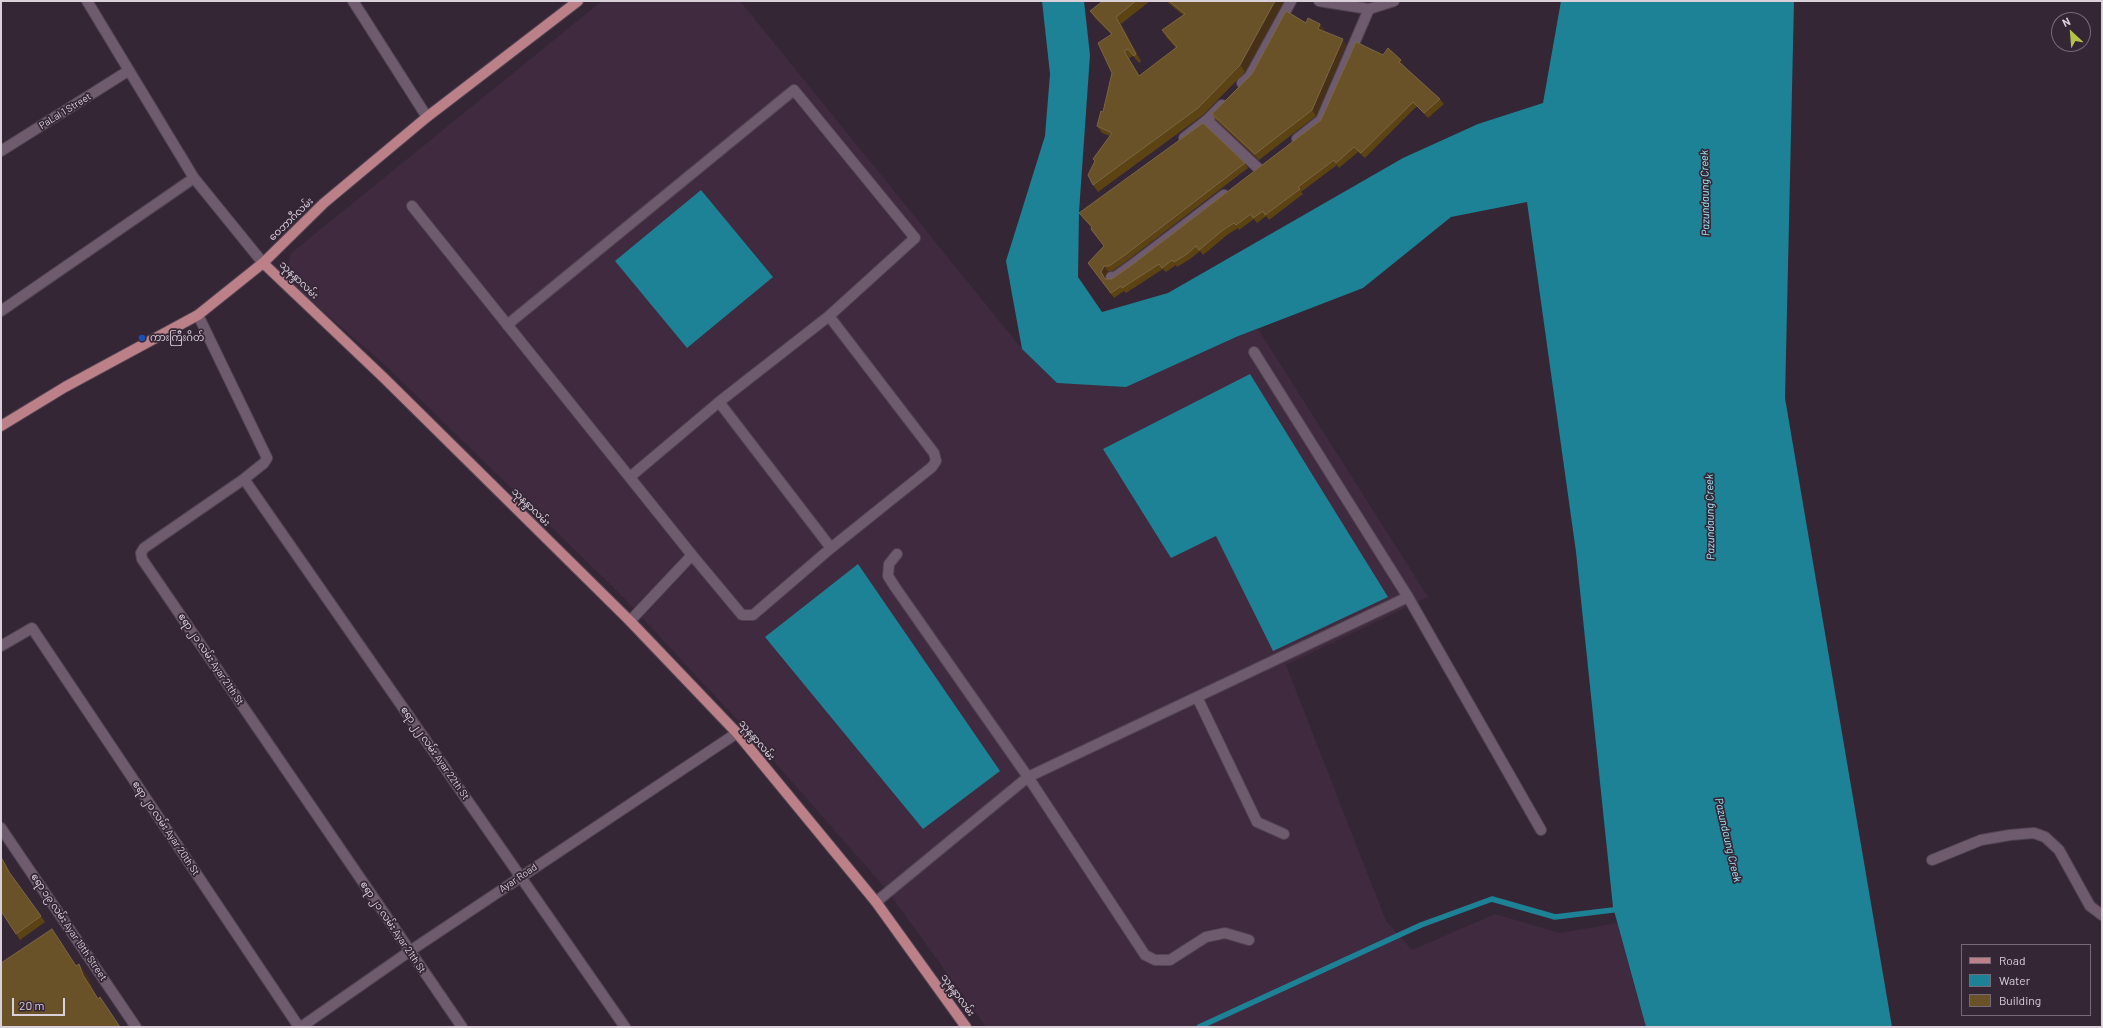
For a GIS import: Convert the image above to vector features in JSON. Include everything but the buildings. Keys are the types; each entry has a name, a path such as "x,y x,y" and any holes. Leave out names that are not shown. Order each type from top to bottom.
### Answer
{"main road":[{"name":"ဝေဘာဂီလမ်း","path":"1,426 65,387 198,315 263,263 324,203 427,117 578,1"},
{"name":"သုနန္ဒာလမ်း","path":"263,263 384,378 630,621 736,733 876,902 966,1027"}],"street":[{"name":"သုနန္ဒာလမ်း","path":"87,1 194,178 263,263"},
{"path":"353,1 427,117"},
{"path":"1176,144 1207,120 1250,76 1291,1"},
{"path":"1319,1 1369,10 1394,1"},
{"path":"1290,144 1322,120 1369,10"},
{"name":"PaLal 1 Street","path":"1,151 128,71"},
{"path":"507,325 794,90 916,238 828,316 719,402 630,478"},
{"path":"1207,120 1259,168"},
{"path":"1,311 194,178"},
{"path":"1111,277 1112,279 1132,265 1234,187"},
{"path":"412,206 692,555 742,615 752,615 831,548 932,467 936,461 934,453 828,316"},
{"name":"ဧရာ ၂၁ လမ်း Ayar 21th St","path":"198,315 267,458 264,463 244,479 144,548 141,553 142,559 462,1027"},
{"path":"1254,352 1408,597 1541,830"},
{"path":"719,402 831,548"},
{"name":"ဧရာ ၂၂ လမ်း Ayar 22th St","path":"244,479 625,1027"},
{"path":"897,554 889,564 888,576 1028,777 1145,955 1155,960 1170,960 1206,937 1225,933 1249,940"},
{"path":"630,621 692,555"},
{"path":"876,902 1028,777 1408,597"},
{"name":"ဧရာ ၂၀ လမ်း Ayar 20th St","path":"1,646 32,628 300,1027"},
{"path":"1197,697 1257,822 1284,834"},
{"name":"Ayar Road","path":"300,1027 521,876 736,733"},
{"name":"ဧရာ ၁၉ လမ်း Ayar 19th Street","path":"1,828 136,1027"},
{"path":"1932,860 1981,840 2010,835 2034,834 2045,837 2059,850 2090,906 2102,915"}],"shaded area":[{"path":"602,1 740,1 1022,349 1057,383 1236,337 1258,329 1428,597 1286,665 1386,921 1412,950 1495,914 1560,933 1617,923 1646,1027 986,1027 887,890 743,726 620,594 386,366 287,280 290,254"}],"water":[{"name":"Pazundaung Creek","path":"1042,1 1084,1 1090,55 1079,212 1078,277 1102,312 1168,293 1403,158 1478,124 1543,103 1561,1 1794,1 1785,398 1892,1027 1646,1027 1613,907 1576,552 1527,202 1451,217 1363,288 1236,337 1126,387 1057,383 1022,349 1006,261 1045,136 1050,74"},
{"path":"701,190 773,277 687,348 615,261"},
{"path":"1250,374 1388,597 1273,651 1216,536 1171,558 1103,449"},
{"path":"858,564 1000,771 923,829 765,637"}],"waterway":[{"path":"1199,1027 1421,925 1492,899 1555,917 1621,909"}],"place":[{"name":"ကားကြီးဂိတ်","path":"142,338"}]}
